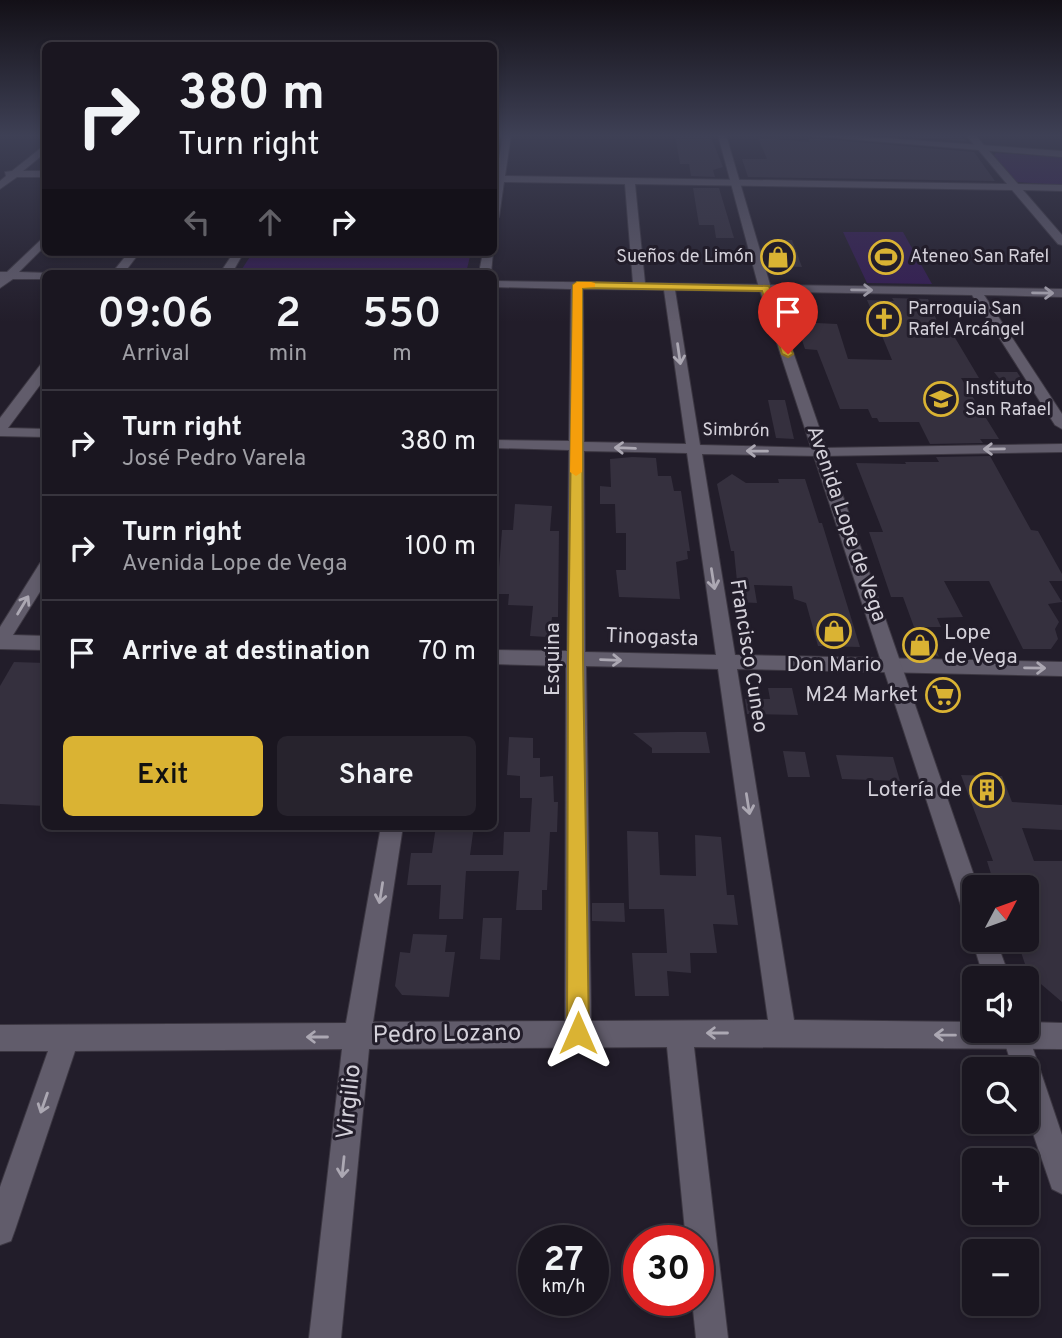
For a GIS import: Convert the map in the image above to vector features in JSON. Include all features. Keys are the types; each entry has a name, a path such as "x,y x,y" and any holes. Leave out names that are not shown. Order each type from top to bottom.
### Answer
{"main road":[{"path":"0,430 42,433"},
{"path":"1039,1108 1062,1180"}],"street":[{"path":"631,197 639,286"},
{"name":"Avenida Lope de Vega","path":"739,197 765,288 963,875"},
{"path":"1024,197 1062,242"},
{"path":"0,285 5,276 42,242"},
{"path":"120,270 132,256"},
{"path":"5,276 42,276"},
{"path":"497,284 1062,293"},
{"name":"Esquina","path":"577,285 578,1033"},
{"name":"Francisco Cuneo","path":"669,287 783,1033"},
{"path":"976,292 1062,425"},
{"path":"0,430 42,372"},
{"name":"Simbrón","path":"497,444 821,452 1062,448"},
{"path":"0,642 42,574"},
{"path":"0,642 42,643"},
{"name":"Tinogasta","path":"497,656 1062,669"},
{"name":"Virgilio","path":"325,1338 358,1037 391,830"},
{"path":"679,1033 712,1338"},
{"name":"Pedro Lozano","path":"0,1038 962,1033"},
{"name":"Pedro Lozano","path":"1039,1035 1062,1036"},
{"path":"0,1230 66,1039"}],"shaded area":[{"name":"Ateneo San Rafel","path":"843,232 903,232 932,284 867,283"},
{"path":"250,256 470,256 467,270 242,269"}],"building":[{"path":"695,197 722,197 734,238 716,238 714,225 699,225"},
{"path":"769,240 792,240 802,267 777,266"},
{"path":"892,298 928,299 939,326 948,326 979,378 961,378 999,439 980,439 983,443 930,444 919,422 879,422 877,418 872,418 868,409 840,409 817,350 805,349 796,322 837,324 848,359 892,360 867,300 894,301"},
{"path":"994,372 1017,372 1029,390 1008,390"},
{"path":"768,400 785,400 794,439 776,438"},
{"path":"990,456 1031,530 1038,531 1062,574 1062,581 1049,581 1062,602 1048,604 1059,622 1055,629 1058,639 1051,649 1023,649 989,581 944,581 963,617 937,618 941,627 914,627 903,597 891,597 869,532 883,532 856,463 906,464 905,462 939,462 936,457"},
{"path":"656,458 658,476 671,476 674,491 681,491 690,551 687,551 688,559 676,562 680,599 619,597 616,570 626,570 626,533 616,533 615,504 600,504 600,486 611,487 610,459"},
{"path":"732,474 746,483 779,483 778,479 805,479 819,523 822,523 860,647 818,646 806,603 794,599 792,586 754,585 757,603 739,602 734,551 731,551 717,484"},
{"path":"515,504 552,506 550,531 559,531 558,617 552,617 551,628 547,627 547,637 530,636 533,606 508,605 509,594 497,594 502,530 513,530"},
{"path":"908,630 928,630 939,657 914,644"},
{"path":"14,662 42,663 42,806 0,804 0,686"},
{"path":"768,688 792,688 798,715 747,714 745,699 770,699"},
{"path":"706,732 710,753 652,753 652,748 633,733"},
{"path":"509,737 533,738 533,758 540,758 540,777 553,776 554,802 558,802 557,832 550,832 547,890 542,890 542,910 516,910 519,871 466,871 463,919 439,919 441,885 407,885 411,853 432,853 435,830 473,830 470,855 503,855 504,832 530,832 532,798 520,798 520,776 507,775"},
{"path":"783,751 805,752 810,777 788,777"},
{"path":"836,755 893,757 900,781 842,779"},
{"path":"961,775 1002,776 1012,802 1062,805 1062,830 1022,828 1034,861 1062,861 1062,1002 1039,982 1039,966 1026,966 1021,952 1040,952 1040,875 991,875 987,861 993,861"},
{"path":"627,831 658,832 660,875 696,876 695,835 721,837 727,895 734,895 738,925 713,924 717,953 690,953 691,973 667,971 669,996 635,996 632,953 667,953 664,909 629,909"},
{"path":"592,903 624,903 625,922 592,921"},
{"path":"483,918 502,918 500,960 480,959"},
{"path":"413,934 447,935 445,952 455,952 449,997 402,995 395,986 400,952 410,953"}],"slow traffic":[{"path":"576,472 577,285 591,285"}],"place":[{"name":"Sueños de Limón","path":"778,257"},
{"name":"Ateneo San Rafel","path":"886,257"},
{"name":"Parroquia San Rafel Arcángel","path":"884,319"},
{"name":"Instituto San Rafael","path":"941,399"},
{"name":"Don Mario","path":"834,631"},
{"name":"Lope de Vega","path":"920,645"},
{"name":"M24 Market","path":"943,695"},
{"name":"Lotería de","path":"987,790"}],"route":[{"path":"578,1033 577,285 765,288 788,354"}]}
